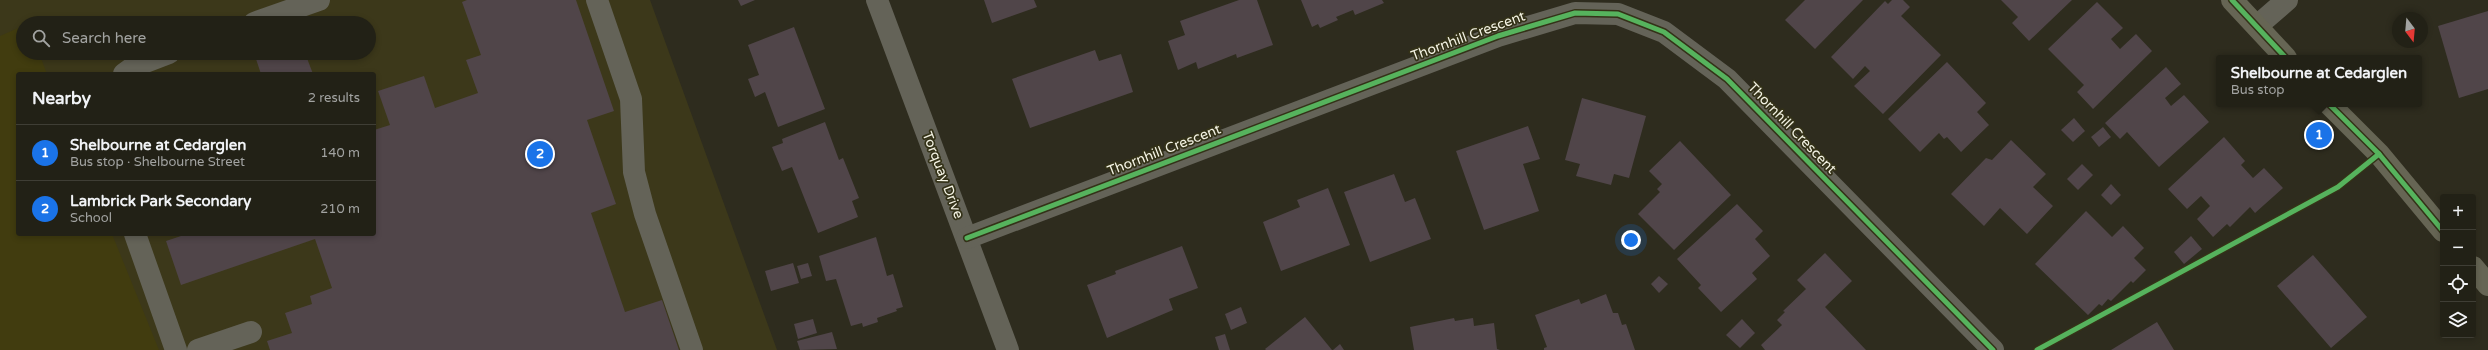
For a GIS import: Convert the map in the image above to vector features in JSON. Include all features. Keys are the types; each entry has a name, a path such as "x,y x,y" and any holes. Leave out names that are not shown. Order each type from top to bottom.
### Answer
{"main road":[{"path":"2232,0 2283,55"},
{"path":"2332,107 2379,154 2442,230"},
{"path":"2476,270 2488,284"}],"street":[{"path":"274,16 319,0"},
{"path":"597,0 631,99 634,172 645,214 692,350"},
{"name":"Torquay Drive","path":"877,0 1008,350"},
{"path":"2257,26 2287,0"},
{"name":"Thornhill Crescent","path":"967,238 1498,36 1575,13 1618,14 1664,32 1727,79 1993,350"},
{"path":"127,72 135,66 151,60"},
{"path":"135,236 176,350"},
{"path":"198,350 251,332"}],"shaded area":[{"path":"0,0 650,0 777,350 0,350"},
{"path":"16,29 16,60 42,60 46,72 16,72 16,236 113,236 159,350 0,350 0,36"}],"building":[{"path":"467,0 576,0 614,111 587,120 616,204 591,213 625,312 662,300 679,350 270,350 267,341 292,333 285,313 312,304 310,296 332,288 315,239 181,285 166,241 181,236 376,236 376,129 390,125 378,91 424,76 435,108 478,93 466,60 481,55 462,2"},
{"path":"738,0 755,0 741,6"},
{"path":"984,0 1034,0 1037,7 992,23"},
{"path":"1239,0 1257,0 1273,45 1237,58 1236,54 1198,69 1196,62 1178,70 1168,41 1185,35 1180,21"},
{"path":"1301,0 1382,0 1384,3 1355,15 1353,10 1336,17 1338,20 1320,28 1318,24 1312,27"},
{"path":"1805,0 1863,0 1815,49 1785,20"},
{"path":"1892,0 1903,0 1910,7 1901,16 1941,55 1883,114 1854,86 1870,71 1865,66 1853,79 1831,57 1885,1 1888,4"},
{"path":"2001,0 2072,0 2029,41 2012,23 2018,17"},
{"path":"2097,2 2123,28 2111,39 2120,49 2136,34 2152,51 2093,109 2077,92 2084,85 2048,49"},
{"path":"2488,11 2488,89 2459,98 2438,26"},
{"path":"794,27 825,109 778,127 765,92 755,97 748,79 759,75 748,45"},
{"path":"1095,50 1099,61 1121,54 1133,92 1030,128 1012,79"},
{"path":"256,60 308,60 312,72 260,72"},
{"path":"1947,62 1986,103 1977,112 1989,125 1961,152 1947,137 1944,139 1939,133 1920,152 1888,119"},
{"path":"2166,67 2181,84 2165,98 2171,106 2184,95 2209,122 2159,167 2127,132 2120,139 2105,123"},
{"path":"1582,98 1646,116 1629,178 1614,174 1611,185 1576,176 1580,164 1565,160"},
{"path":"2074,118 2085,131 2073,142 2061,130"},
{"path":"825,122 839,160 843,158 859,198 852,201 858,217 818,233 792,167 782,171 772,147 783,143 782,139"},
{"path":"1528,126 1540,159 1523,164 1539,211 1484,230 1456,151"},
{"path":"2103,127 2111,137 2099,147 2091,137"},
{"path":"2224,137 2245,161 2241,165 2253,178 2264,168 2283,188 2255,213 2250,207 2230,227 2227,224 2213,237 2197,219 2210,206 2201,196 2187,209 2168,189"},
{"path":"2011,140 2046,174 2033,187 2053,206 2027,234 2000,208 1984,226 1951,194 1986,158 1992,160"},
{"path":"1680,141 1731,195 1674,250 1638,214 1660,192 1657,189 1662,184 1649,171"},
{"path":"2082,164 2093,175 2078,190 2067,179"},
{"path":"1394,174 1405,202 1415,198 1431,239 1370,262 1344,192"},
{"path":"2111,184 2121,195 2111,205 2101,195"},
{"path":"1328,188 1350,245 1281,271 1263,222 1300,207 1297,200"},
{"path":"1737,204 1763,231 1755,239 1770,256 1752,273 1757,279 1721,312 1698,288 1701,285 1677,259"},
{"path":"2086,211 2112,237 2123,226 2144,248 2134,258 2146,270 2133,283 2131,281 2111,301 2108,299 2102,306 2099,304 2088,315 2035,264"},
{"path":"2191,236 2202,249 2184,264 2174,252"},
{"path":"876,237 887,276 893,274 903,307 896,309 897,311 877,318 878,322 863,327 862,323 851,326 836,279 826,281 819,256"},
{"path":"1182,246 1198,288 1169,299 1173,310 1107,338 1087,285 1116,274 1115,271"},
{"path":"1825,253 1852,281 1825,307 1866,350 1765,350 1761,345 1782,325 1777,320 1785,312 1783,311 1806,289 1797,280"},
{"path":"2313,255 2367,317 2331,348 2277,286"},
{"path":"793,263 799,283 771,291 765,271"},
{"path":"808,263 812,276 801,279 797,266"},
{"path":"1659,276 1668,284 1659,293 1651,284"},
{"path":"1606,294 1613,313 1618,313 1622,325 1626,324 1635,350 1544,350 1544,348 1547,347 1535,315 1579,299 1581,304"},
{"path":"1241,307 1247,323 1231,330 1225,314"},
{"path":"1305,317 1332,350 1265,349"},
{"path":"1454,318 1455,321 1473,318 1474,326 1494,323 1497,349 1500,350 1414,350 1410,327"},
{"path":"813,319 817,333 798,339 794,324"},
{"path":"1742,319 1755,333 1740,348 1726,335"},
{"path":"2157,322 2174,350 2111,350"},
{"path":"832,332 837,349 800,350 797,341"},
{"path":"1225,334 1230,350 1219,350 1215,337"},
{"path":"1340,344 1344,350 1333,350"}],"cycle path":[{"path":"2232,0 2283,55"},
{"path":"967,238 1498,36 1575,13 1618,14 1664,32 1727,79 1993,350"},
{"path":"2332,107 2379,154 2442,230"},
{"path":"2037,350 2338,187 2379,154"}],"place":[{"name":"Shelbourne at Cedarglen","path":"2319,135"},
{"name":"Lambrick Park Secondary","path":"540,154"}]}
